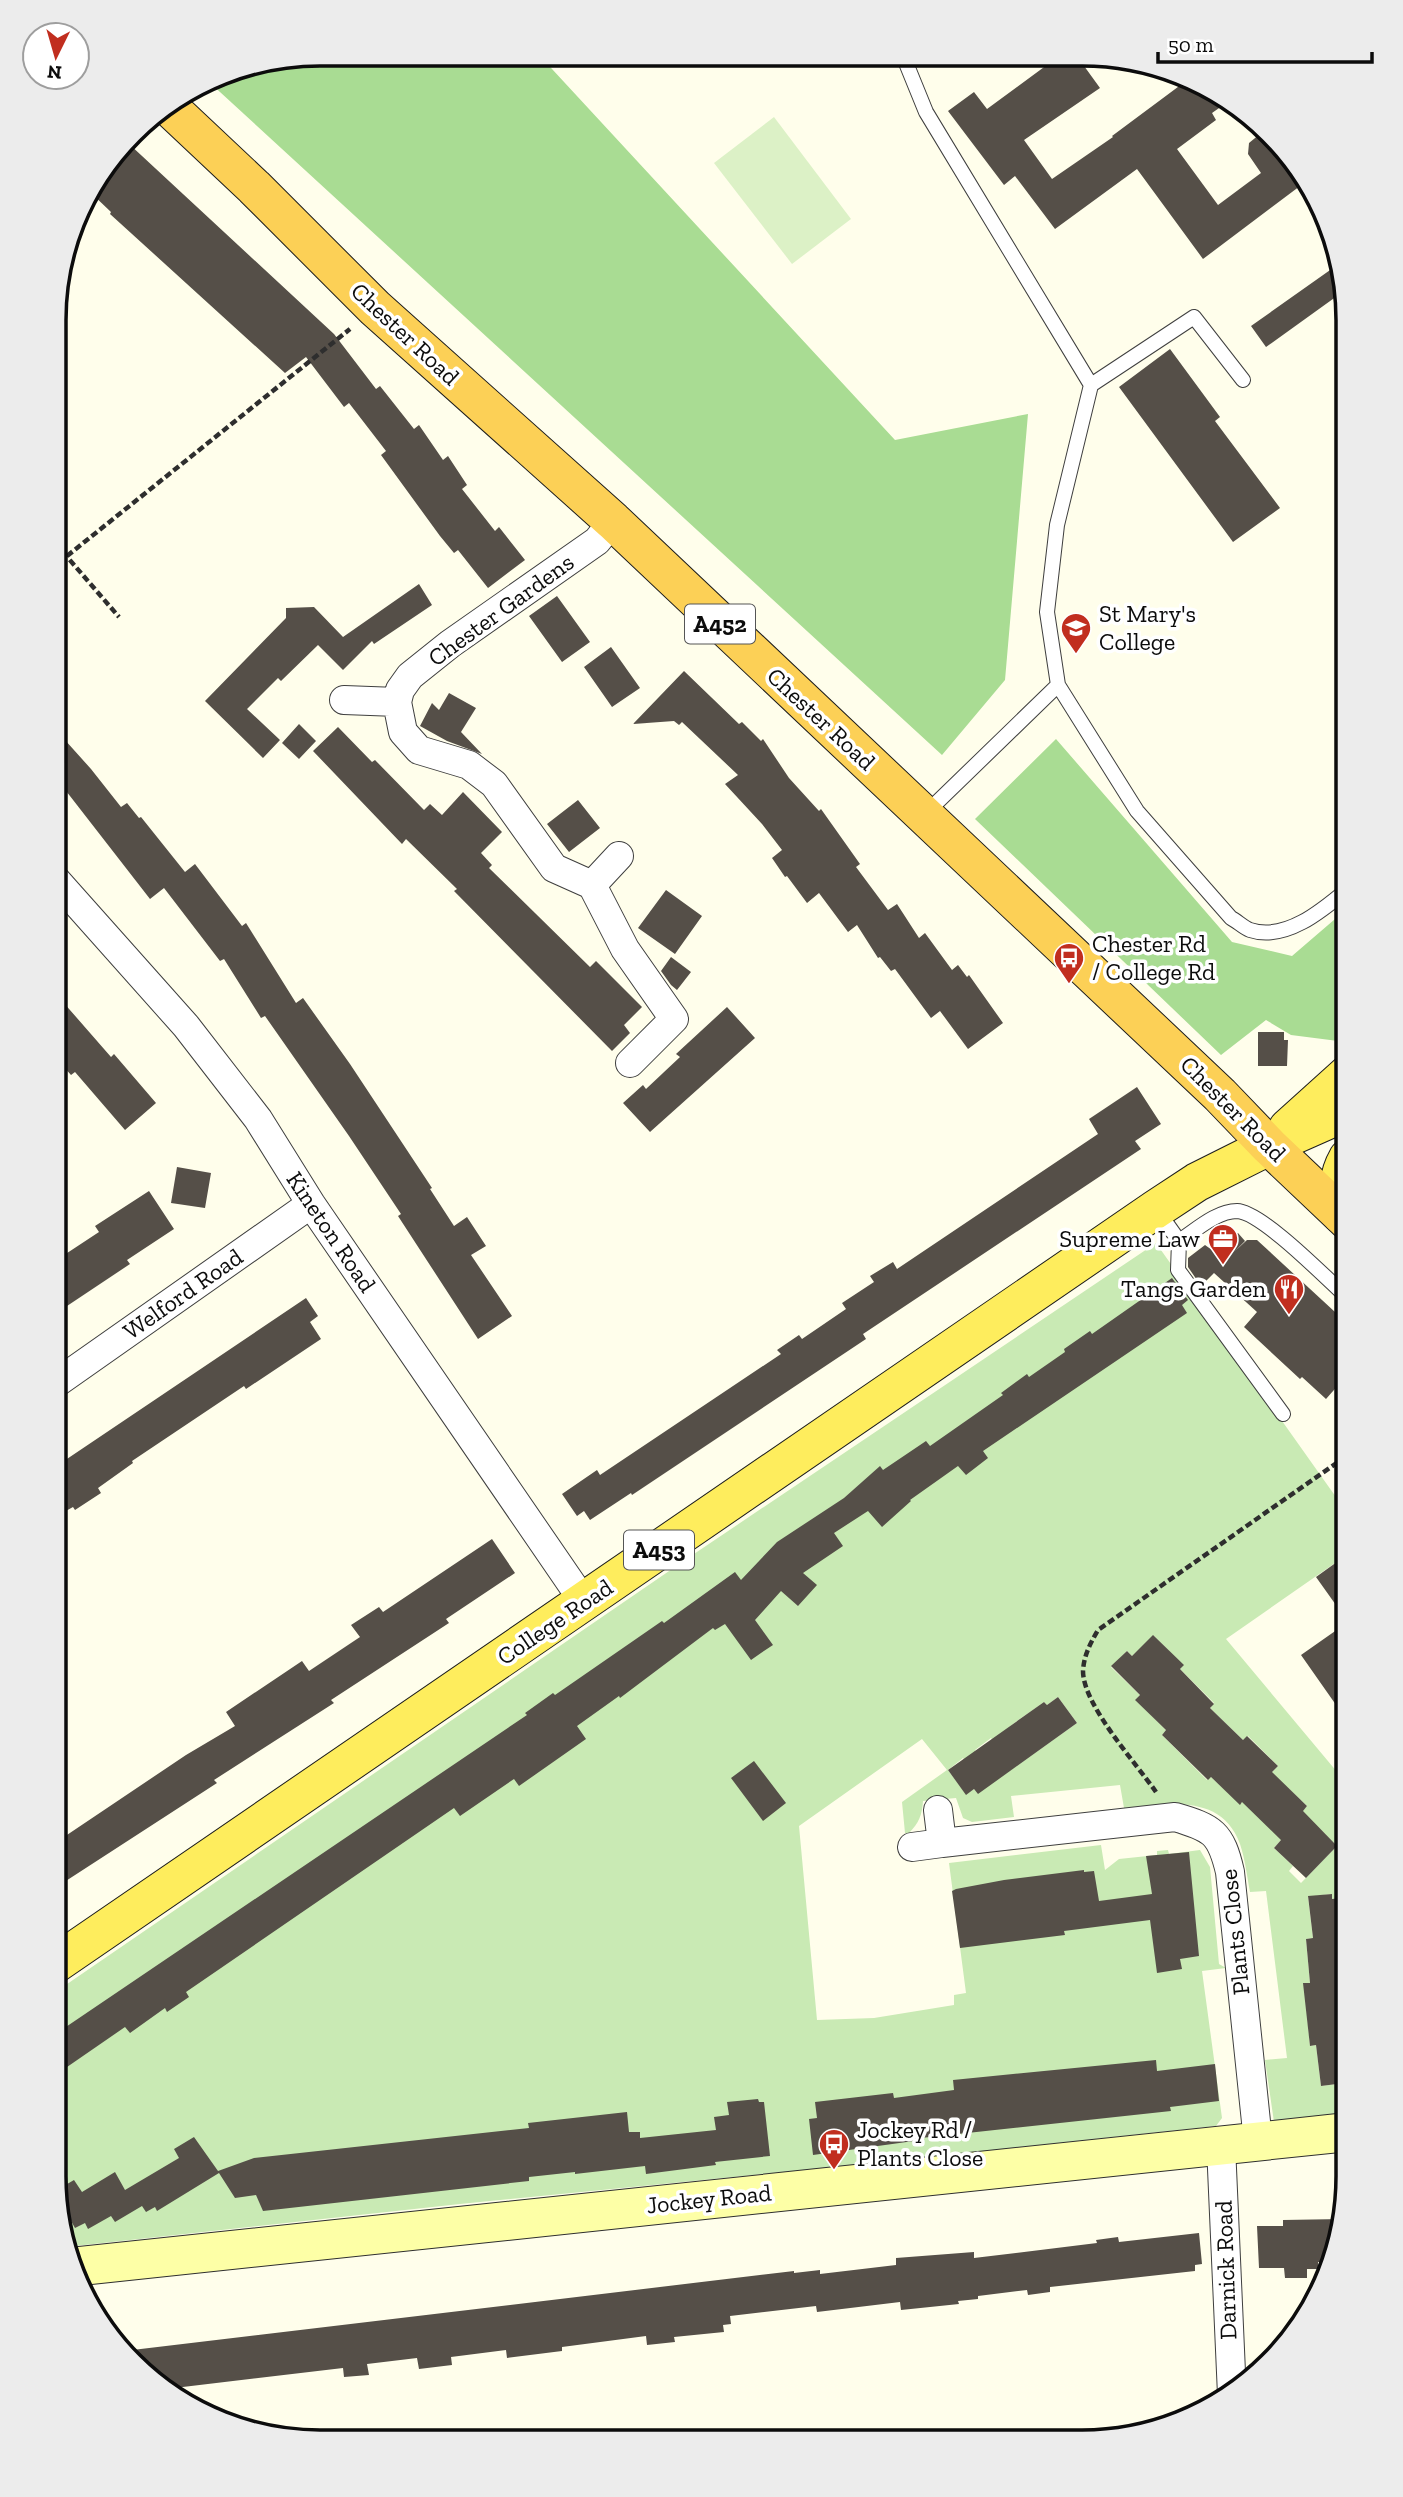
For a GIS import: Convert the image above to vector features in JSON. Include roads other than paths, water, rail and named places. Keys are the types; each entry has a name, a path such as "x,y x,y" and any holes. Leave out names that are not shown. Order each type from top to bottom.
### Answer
{"highway":[{"name":"Chester Road","path":"175,112 375,308 613,521 1220,1095 1336,1209"}],"main road":[{"name":"College Road","path":"1269,1146 1336,1085"},
{"name":"College Road","path":"66,1957 1156,1209 1197,1182 1336,1117"},
{"name":"Jockey Road","path":"83,2266 1336,2133"}],"street":[{"name":"Chester Gardens","path":"397,702 400,690 410,676 450,644 597,541 613,521"},
{"path":"344,700 397,702 403,732 419,750 469,765 494,784 554,868 592,885 625,949 674,1019 630,1063"},
{"path":"592,885 619,856"},
{"name":"Kineton Road","path":"66,891 186,1026 258,1119 311,1204 584,1602"},
{"name":"Welford Road","path":"66,1376 311,1204"},
{"path":"938,1810 942,1843"},
{"name":"Plants Close","path":"912,1847 1175,1817 1202,1825 1216,1836 1226,1853 1230,1872 1239,2143"},
{"name":"Darnick Road","path":"1231,2382 1239,2143"}],"lane":[{"path":"907,66 926,112 1091,385"},
{"path":"1243,380 1194,317 1091,385 1057,525 1048,612 1058,685 1137,811 1231,918 1250,930 1280,932 1323,910 1336,899"},
{"path":"924,816 1058,685"},
{"path":"1156,1209 1179,1241 1178,1270 1283,1414"},
{"path":"1179,1241 1216,1217 1237,1211 1262,1221 1336,1287"}],"place":[{"name":"St Mary's College","path":"1076,655"},
{"name":"Chester Rd / College Rd","path":"1069,985"},
{"name":"Supreme Law","path":"1223,1266"},
{"name":"Tangs Garden","path":"1289,1316"},
{"name":"Jockey Rd / Plants Close","path":"834,2171"}]}
